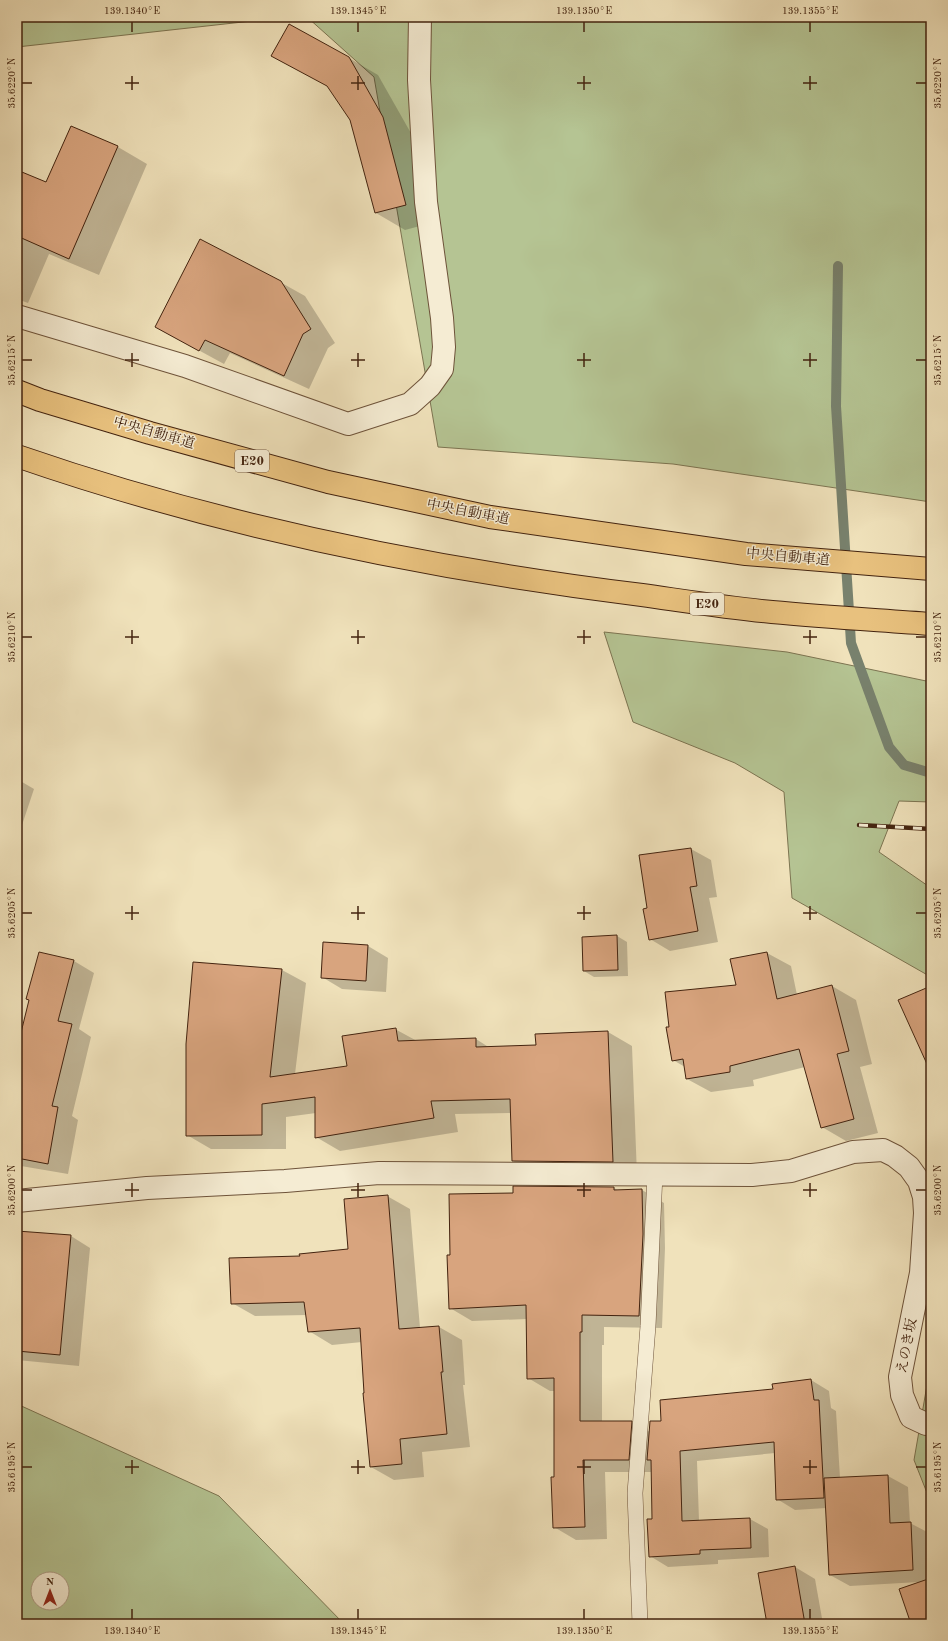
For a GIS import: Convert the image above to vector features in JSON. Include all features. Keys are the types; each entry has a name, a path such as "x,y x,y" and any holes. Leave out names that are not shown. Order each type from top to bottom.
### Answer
{"highway":[{"name":"中央自動車道","path":"17,391 40,400 150,433 328,482 490,517 746,554 931,569"},
{"name":"E20","path":"17,456 164,500 293,535 484,572 596,590 770,612 931,624"}],"street":[{"path":"17,316 185,366 348,424 410,404 430,386 442,369 444,347 442,318 426,202 419,80 420,17"},
{"name":"えのき坂","path":"655,1174 752,1175 791,1171 853,1152 883,1150 895,1156 908,1167 919,1181 924,1197 925,1213 921,1272 900,1377 902,1395 911,1417 926,1424 931,1424"},
{"path":"17,1201 147,1188 285,1181 379,1173 655,1174"}],"lane":[{"path":"640,1624 635,1493 648,1326 655,1174"}],"green space":[{"path":"17,17 288,17 17,47"},
{"path":"307,17 931,17 931,502 673,464 438,447 374,77"},
{"path":"604,632 787,652 931,682 931,802 899,801 879,852 931,888 931,977 792,898 784,792 735,763 633,722"},
{"path":"931,1362 931,1503 914,1460"},
{"path":"17,1404 219,1496 344,1624 17,1624"}],"building":[{"path":"289,24 349,57 383,117 406,205 375,213 350,120 327,86 271,56"},
{"path":"71,126 118,146 69,259 17,236 17,170 46,182"},
{"path":"200,239 281,281 311,329 303,334 284,376 205,340 199,351 155,327"},
{"path":"691,848 697,886 690,887 698,931 649,940 643,909 647,908 639,855"},
{"path":"617,935 618,970 583,971 582,937"},
{"path":"323,942 368,945 366,981 321,978"},
{"path":"39,952 74,960 58,1021 72,1024 52,1106 58,1107 48,1164 17,1158 17,1049 29,1000 26,999"},
{"path":"767,952 777,999 832,985 849,1051 837,1054 854,1119 821,1128 799,1049 730,1066 730,1072 686,1079 683,1059 672,1061 666,1027 669,1027 665,992 736,985 730,959"},
{"path":"193,962 282,969 270,1077 347,1066 342,1036 396,1028 398,1041 476,1038 476,1047 536,1045 535,1034 608,1031 613,1162 512,1161 510,1099 431,1101 434,1118 315,1138 315,1097 262,1104 262,1135 186,1136 186,1044"},
{"path":"931,986 931,1073 898,1000"},
{"path":"513,1186 614,1187 614,1190 642,1189 643,1234 639,1316 582,1315 582,1332 580,1332 580,1421 632,1421 629,1460 583,1460 585,1527 553,1528 551,1477 554,1477 554,1378 527,1379 526,1305 449,1309 447,1255 450,1255 449,1194 513,1193"},
{"path":"388,1195 399,1329 439,1326 443,1372 441,1372 447,1434 400,1439 402,1464 370,1467 363,1393 360,1328 308,1332 304,1302 231,1304 229,1258 300,1256 299,1254 348,1249 344,1199"},
{"path":"17,1231 71,1235 60,1355 17,1351"},
{"path":"811,1379 814,1400 819,1400 824,1498 776,1500 774,1442 680,1451 682,1521 750,1518 751,1548 700,1550 700,1554 649,1557 647,1519 652,1519 651,1460 647,1460 650,1421 661,1421 660,1400 773,1389 772,1384"},
{"path":"888,1475 890,1523 911,1522 913,1570 829,1575 824,1478"},
{"path":"795,1566 805,1624 767,1624 758,1573"},
{"path":"931,1578 931,1624 911,1624 899,1589"}],"waterway":[{"path":"838,266 836,406 851,643 889,747 904,765 931,773"}],"railway":[{"path":"859,825 931,829"}]}
